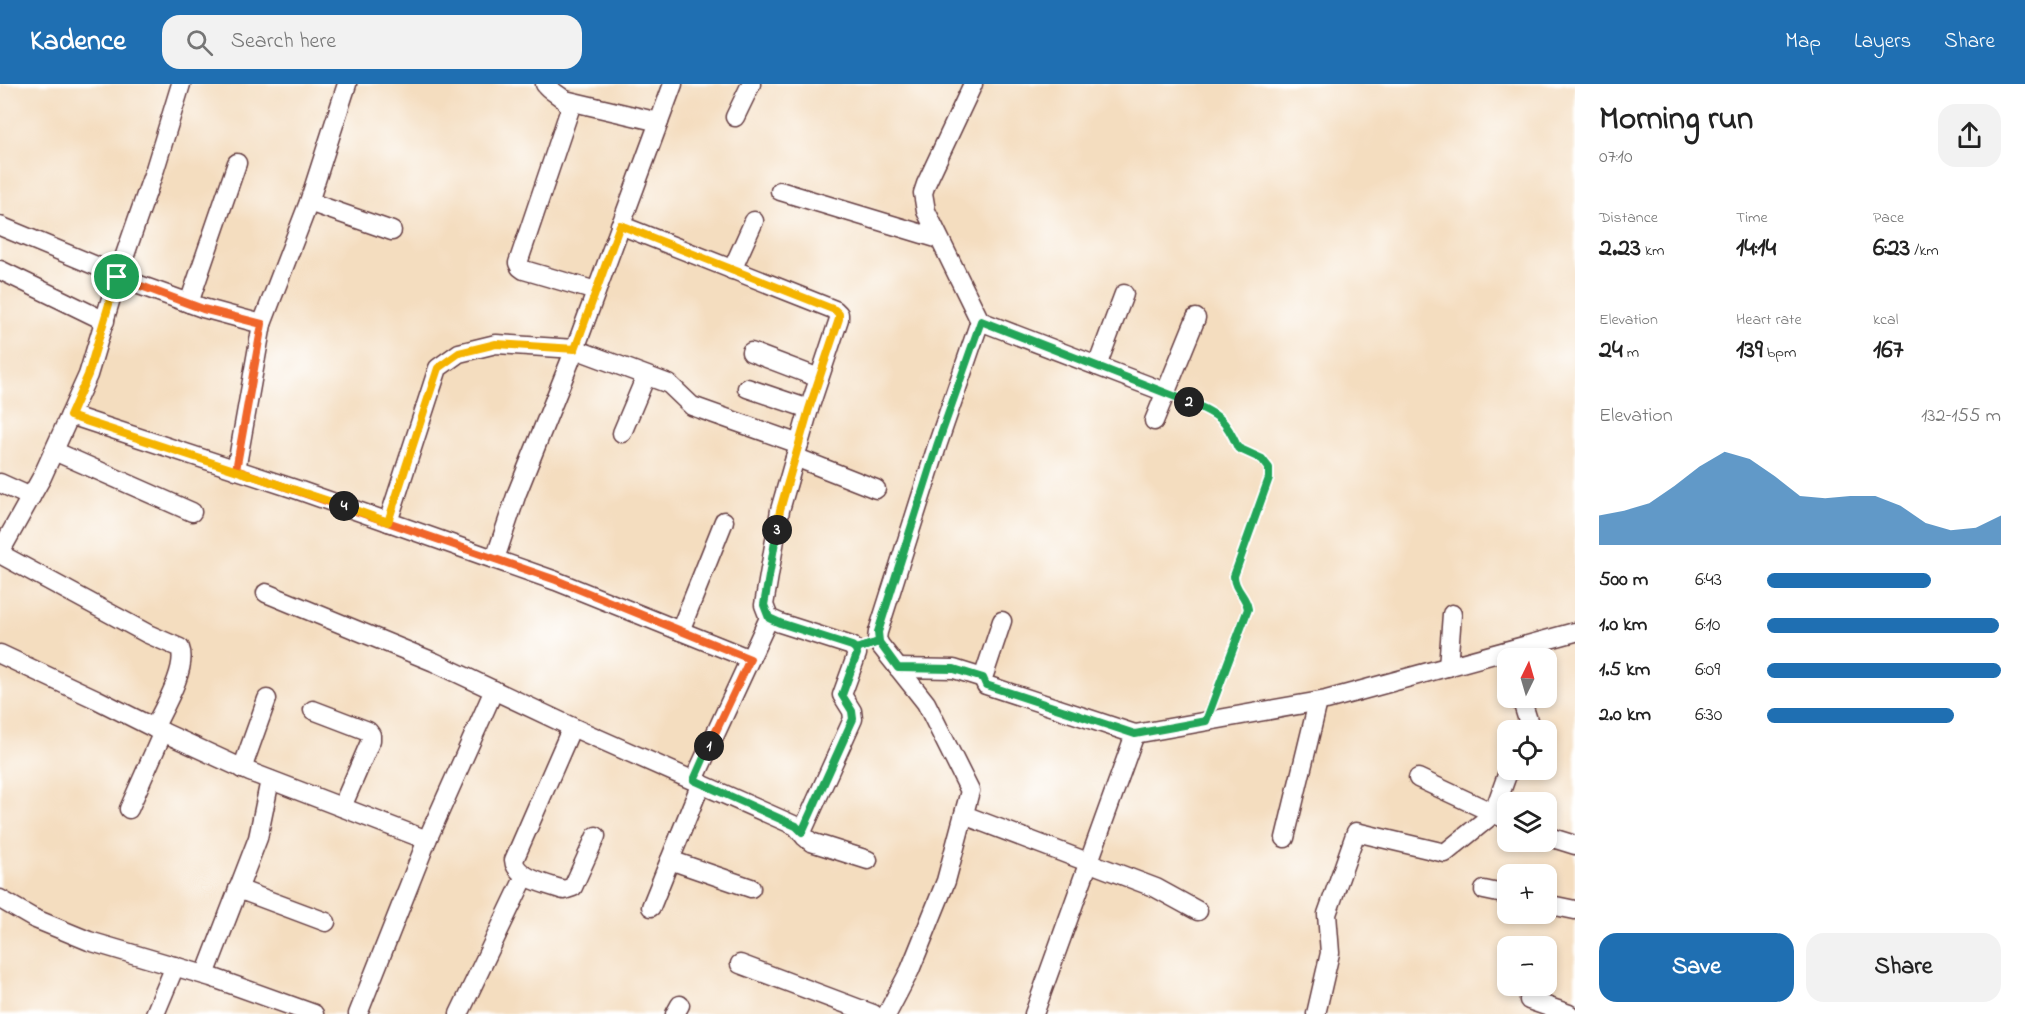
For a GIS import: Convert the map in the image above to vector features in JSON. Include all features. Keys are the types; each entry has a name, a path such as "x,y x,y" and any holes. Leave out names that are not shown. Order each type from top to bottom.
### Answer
{"street":[{"path":"129,809 180,670 183,656 180,648 148,634 0,553 54,451 88,375 181,84"},
{"path":"236,470 262,324 309,202 347,84"},
{"path":"545,84 565,100 660,122"},
{"path":"495,559 517,493 575,349 673,84"},
{"path":"735,117 751,84"},
{"path":"973,84 923,193 926,212 981,321 1166,392"},
{"path":"565,100 570,109 568,117 518,263 524,270 596,291"},
{"path":"189,303 237,163"},
{"path":"780,191 939,239"},
{"path":"309,202 392,231"},
{"path":"732,270 754,221"},
{"path":"620,225 835,310 839,314 780,510 764,605 769,618 852,646 856,649 857,654 842,695 852,711 853,719 802,832"},
{"path":"0,226 189,303 262,324"},
{"path":"0,270 105,321"},
{"path":"1097,366 1124,294"},
{"path":"1155,421 1196,318"},
{"path":"887,1014 910,970 946,881 970,791 926,703 879,642 878,632 938,443 981,321"},
{"path":"388,522 438,368 459,353 496,344 575,349 673,386 692,406 797,450 876,489"},
{"path":"751,352 819,378"},
{"path":"622,433 646,376"},
{"path":"747,388 809,409"},
{"path":"70,416 236,470 556,580 750,659"},
{"path":"54,451 192,512"},
{"path":"0,483 31,497"},
{"path":"680,631 724,521"},
{"path":"266,593 434,662 572,727 796,826 811,842 868,860"},
{"path":"1448,667 1452,614"},
{"path":"651,907 697,781 769,618"},
{"path":"1002,621 983,678 986,685 1135,734 1318,702 1448,667 1497,658"},
{"path":"1529,648 1575,632"},
{"path":"856,649 879,642"},
{"path":"0,654 242,769 427,840"},
{"path":"898,668 954,669 983,678"},
{"path":"358,1014 427,840 494,690"},
{"path":"242,769 267,699"},
{"path":"1285,838 1318,702"},
{"path":"313,710 368,731 371,735 371,740 342,807"},
{"path":"572,727 514,860 516,870 525,876 569,890 573,887 596,836"},
{"path":"1034,1014 1135,734"},
{"path":"1418,778 1497,816"},
{"path":"205,975 258,838 270,780"},
{"path":"964,815 1156,888 1198,911"},
{"path":"1316,1014 1330,953 1328,914 1356,832 1445,853 1497,819"},
{"path":"1557,839 1575,845"},
{"path":"670,860 751,888"},
{"path":"459,1014 525,876"},
{"path":"238,889 326,922"},
{"path":"1484,890 1497,893"},
{"path":"0,899 33,918 89,942 205,975 314,1014"},
{"path":"1557,906 1575,910"},
{"path":"740,964 873,1014"},
{"path":"155,1014 175,966"},
{"path":"1529,1000 1569,1014"}],"path":[{"path":"1166,392 1218,416 1230,429 1238,448 1262,459 1269,468 1269,478 1234,576 1236,588 1247,601 1248,609 1206,721"}],"route":[{"path":"117,277 88,375 70,416 298,490 388,522 438,368 459,353 496,344 575,349 620,225 835,310 839,314 780,510 764,605 769,618 856,649 879,642 898,668 954,669 983,678 986,685 1135,734 1206,721 1248,609 1247,601 1236,588 1234,576 1269,478 1268,465 1262,459 1238,448 1230,429 1211,411 981,321 938,443 878,632 879,642 856,649 857,654 842,695 854,715 853,719 802,832 796,826 694,780 750,659 556,580 236,470 262,324 203,309 117,277"}]}
